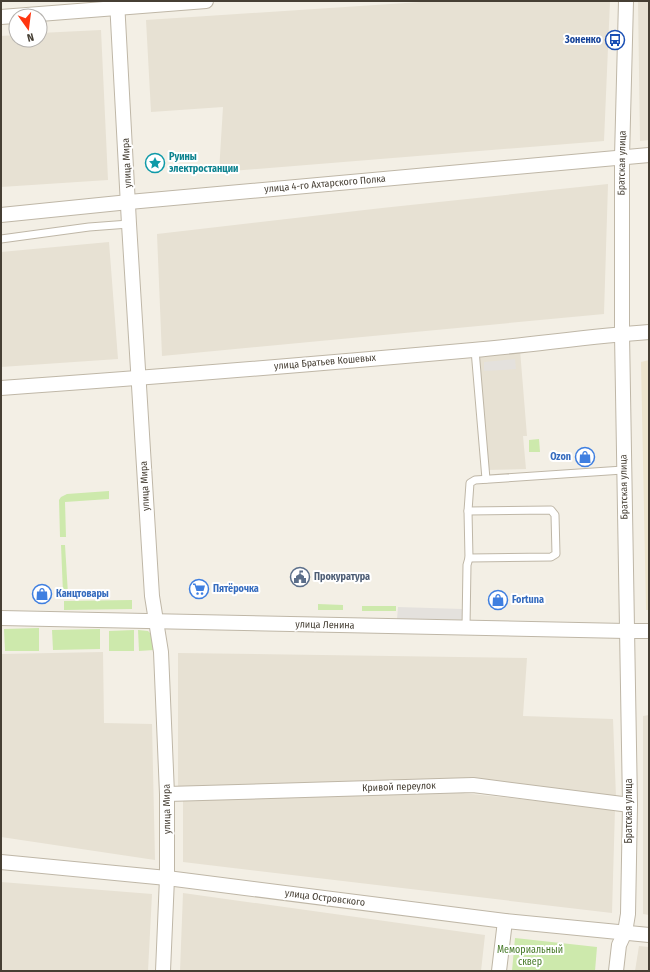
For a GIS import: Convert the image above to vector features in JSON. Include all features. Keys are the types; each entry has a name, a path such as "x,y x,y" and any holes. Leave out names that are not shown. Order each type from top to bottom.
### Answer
{"street":[{"path":"1,17 117,5 206,1"},
{"name":"Братская улица","path":"616,971 619,945 625,932 628,914 630,805 623,470 622,334 622,157 626,1"},
{"name":"улица Мира","path":"117,5 152,596 161,652 167,794 167,878 163,971"},
{"name":"улица 4-го Ахтарского Полка","path":"1,215 649,155"},
{"name":"улица Братьев Кошевых","path":"1,388 475,350 649,332"},
{"name":"улица Ленина","path":"1,618 626,631 649,630"},
{"name":"Кривой переулок","path":"167,794 473,785 630,805"},
{"name":"улица Островского","path":"1,862 167,878 505,921 649,935"},
{"path":"499,971 505,921"}],"lane":[{"path":"1,239 89,227 129,224"},
{"path":"475,350 486,479"},
{"path":"466,627 470,483 475,480 486,479 623,470"},
{"path":"468,512 551,510 555,515 556,554 551,557 469,558"}],"shaded area":[{"path":"436,1 610,1 604,141 219,172 223,107 151,112 146,20"},
{"path":"638,1 649,1 649,140 640,141"},
{"path":"101,30 108,180 1,187 1,36 8,36 8,48 48,48 48,33"},
{"path":"608,184 604,314 162,356 157,234"},
{"path":"109,242 118,359 1,367 1,252"},
{"path":"520,350 527,436 523,436 526,469 484,470 475,355"},
{"path":"515,359 516,369 484,371 484,362"},
{"path":"649,360 649,610 646,610 641,362"},
{"path":"398,607 462,609 462,620 397,619"},
{"path":"103,652 104,723 152,724 155,860 1,837 1,654"},
{"path":"178,653 527,658 523,716 613,719 616,797 478,780 178,787"},
{"path":"649,715 649,915 643,914 643,716"},
{"path":"462,793 615,809 612,913 183,862 183,800"},
{"path":"1,882 152,894 148,971 1,971"},
{"path":"183,893 485,935 481,971 180,971"},
{"path":"639,946 649,947 649,971 635,971"}],"green space":[{"path":"539,439 540,452 529,452 529,440"},
{"path":"109,491 109,499 65,502 66,537 60,537 59,500 61,497 67,494"},
{"path":"61,545 65,545 68,594 63,593"},
{"path":"132,600 132,609 64,610 64,601"},
{"path":"318,604 343,605 343,610 318,610"},
{"path":"362,606 396,606 396,611 362,611"},
{"path":"39,628 39,651 5,651 4,629"},
{"path":"100,629 100,649 53,650 52,630"},
{"path":"134,630 134,651 109,651 109,631"},
{"path":"138,630 148,631 151,634 154,650 139,651"},
{"name":"Мемориальный сквер","path":"515,938 597,947 595,971 512,971"}],"place":[{"name":"Зоненко","path":"615,40"},
{"name":"Руины электростанции","path":"155,163"},
{"name":"Ozon","path":"585,457"},
{"name":"Прокуратура","path":"300,577"},
{"name":"Пятёрочка","path":"199,589"},
{"name":"Канцтовары","path":"42,594"},
{"name":"Fortuna","path":"498,600"}]}
